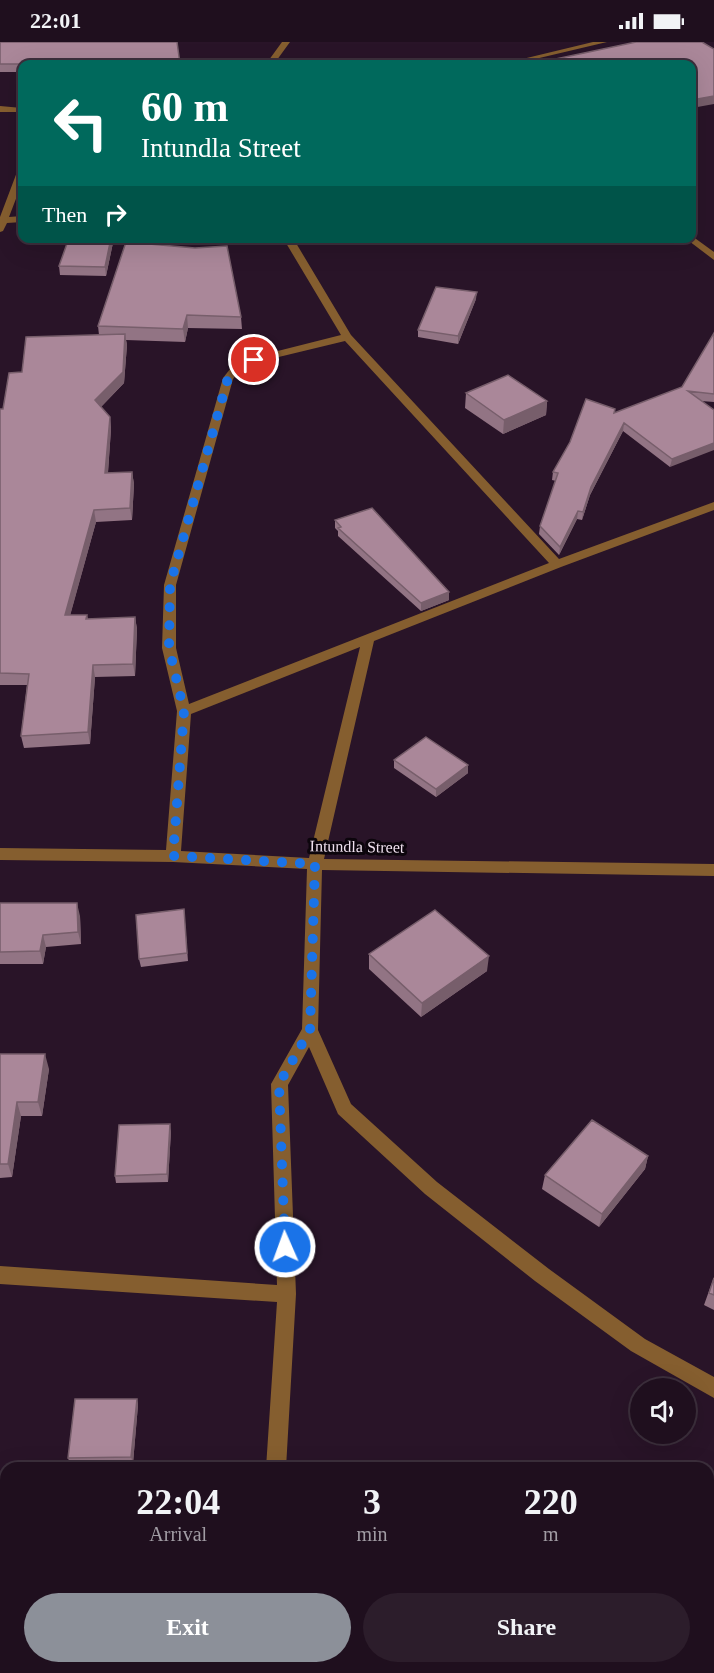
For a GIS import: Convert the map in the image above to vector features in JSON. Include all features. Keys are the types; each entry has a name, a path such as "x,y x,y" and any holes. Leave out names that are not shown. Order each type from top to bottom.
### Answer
{"street":[{"path":"273,60 286,42"},
{"path":"524,60 603,42"},
{"path":"0,109 18,110"},
{"path":"0,229 18,183"},
{"path":"5,220 18,219"},
{"path":"291,243 347,337 557,564"},
{"path":"696,243 714,257"},
{"path":"173,856 184,711 169,648 170,585 228,378 238,366 254,360 347,337"},
{"path":"184,711 557,564 714,506"},
{"path":"368,640 315,864 310,1030 344,1109 431,1188 542,1275 638,1345 714,1388"},
{"name":"Intundla Street","path":"0,854 173,856 315,864 714,870"},
{"path":"276,1462 287,1294 279,1084 310,1030"},
{"path":"0,1275 287,1294"}],"building":[{"path":"0,42 177,42 179,60 18,60 18,64 0,64"},
{"path":"636,42 702,42 714,49 714,96 696,99 696,60 551,60"},
{"path":"67,243 110,243 105,267 59,266"},
{"path":"126,243 195,248 227,246 241,317 187,315 183,329 98,326"},
{"path":"436,287 477,292 458,336 418,330"},
{"path":"714,333 714,394 688,391 714,410 714,443 672,459 624,423 591,487 583,512 578,511 560,547 540,526 558,473 553,472 570,442 586,399 615,409 614,413 682,387"},
{"path":"125,334 123,372 95,400 110,417 105,473 132,472 130,508 94,510 65,615 87,615 86,619 135,617 133,664 93,665 88,732 21,736 29,674 0,673 0,409 3,409 9,373 22,372 26,337"},
{"path":"508,375 547,401 504,420 466,393"},
{"path":"372,508 449,592 421,603 338,528 341,527 335,520"},
{"path":"426,737 468,765 436,789 394,760"},
{"path":"0,903 77,903 78,932 43,935 40,951 0,952"},
{"path":"184,909 187,953 139,959 136,915"},
{"path":"435,910 489,956 422,1003 369,954"},
{"path":"0,1054 45,1054 38,1102 17,1102 8,1164 0,1164"},
{"path":"592,1120 648,1156 602,1214 545,1175"},
{"path":"170,1124 167,1174 115,1176 119,1125"},
{"path":"714,1278 714,1295 709,1293"},
{"path":"75,1399 137,1399 131,1457 68,1458"}],"route":[{"path":"254,360 238,366 228,378 170,585 169,648 184,711 173,856 315,864 310,1030 279,1084 285,1247"}]}
